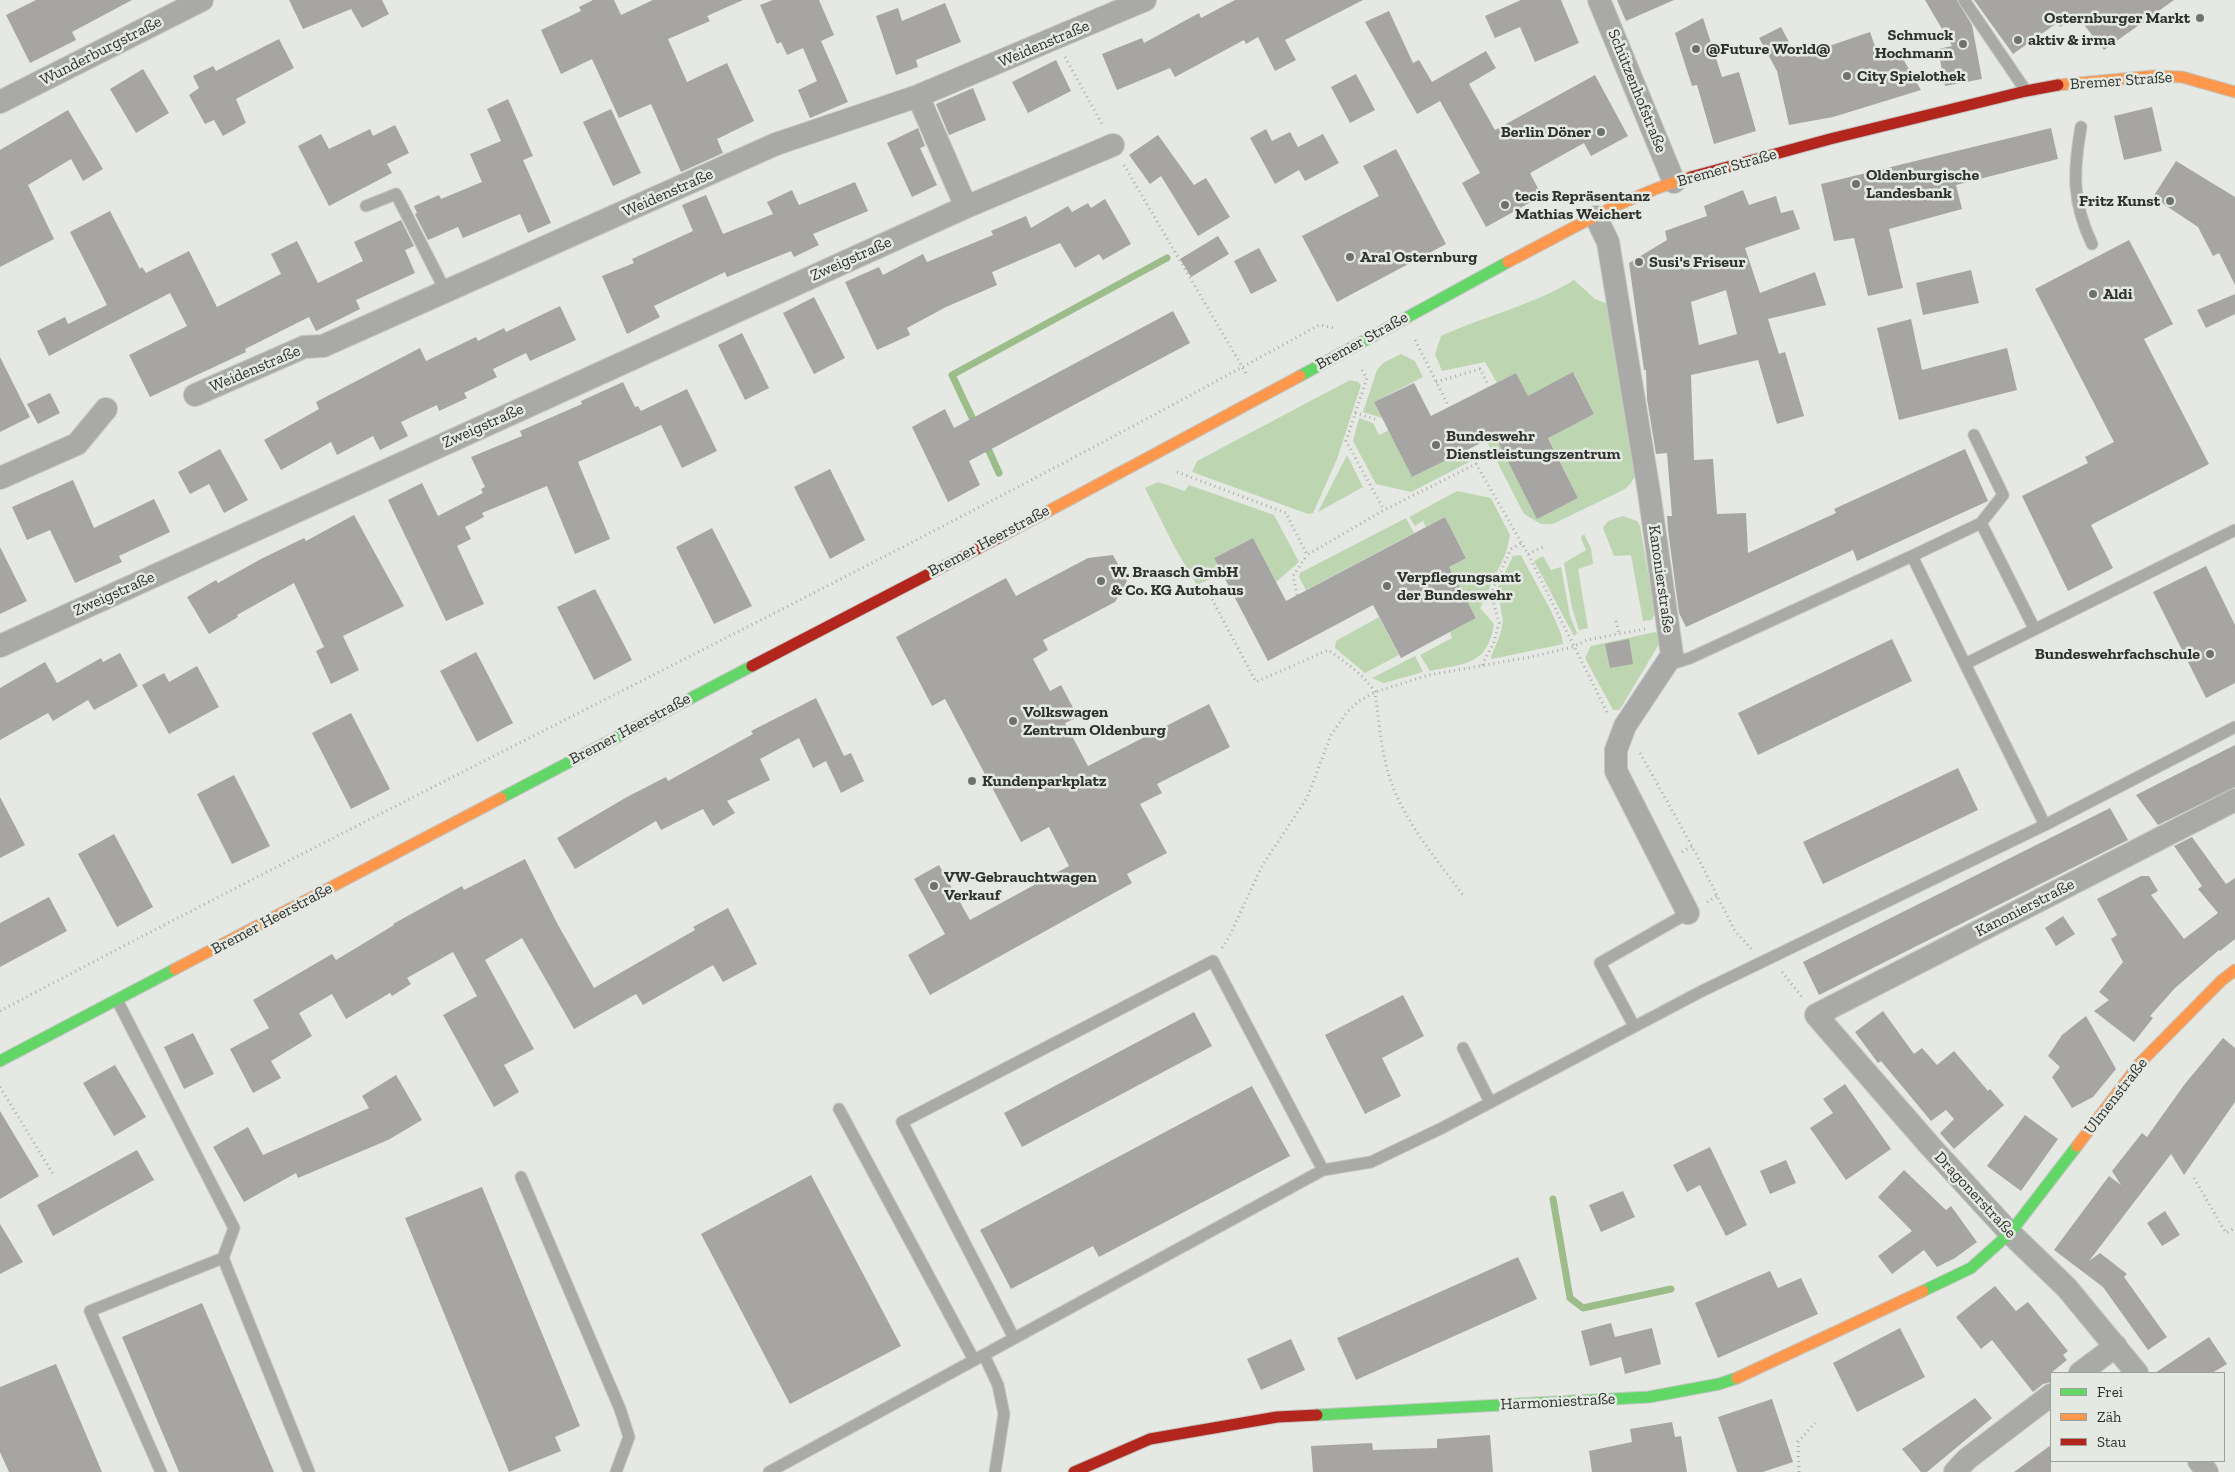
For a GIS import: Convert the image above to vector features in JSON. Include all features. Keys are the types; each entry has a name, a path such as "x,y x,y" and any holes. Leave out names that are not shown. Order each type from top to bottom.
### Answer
{"street":[{"name":"Wunderburgstraße","path":"0,102 202,0"},
{"name":"Weidenstraße","path":"195,395 304,347 323,346 776,144 918,96 1145,0"},
{"name":"Schützenhofstraße","path":"1599,0 1674,182"},
{"name":"Bremer Straße","path":"1260,397 1404,318 1596,217 1674,182 1830,139 2026,91 2071,84 2154,76 2182,77 2235,92"},
{"path":"918,96 966,207"},
{"name":"Zweigstraße","path":"0,646 966,207 1113,145"},
{"name":"Kanonierstraße","path":"1596,217 1608,242 1649,492 1672,655 1625,726 1616,750 1616,771 1688,913"},
{"name":"Bremer Heerstraße","path":"0,1061 1163,451 1260,397"},
{"path":"0,478 77,444 106,409"},
{"name":"Kanonierstraße","path":"1816,1015 2235,800"},
{"name":"Ulmenstraße","path":"2010,1233 2140,1063 2221,981 2235,970"},
{"name":"Dragonerstraße","path":"1816,1015 1861,1070 2010,1233 2067,1288 2136,1372"},
{"name":"Harmoniestraße","path":"1074,1472 1150,1439 1277,1417 1649,1397 1718,1384 1786,1357 1971,1268 2010,1233"},
{"path":"2081,1372 2116,1346"},
{"path":"1955,1472 1968,1459 2050,1396"}],"lane":[{"path":"1964,0 2026,91"},
{"path":"2081,127 2074,164 2076,196 2081,220 2092,244"},
{"path":"366,206 396,194 446,292"},
{"path":"1666,666 1690,658 1981,523 2004,495 1974,435"},
{"path":"1981,523 2034,628"},
{"path":"1965,664 2034,628 2235,530"},
{"path":"1912,556 2045,824"},
{"path":"769,1472 1323,1170 1371,1162 1634,1026 2045,824 2235,727"},
{"path":"1634,1026 1600,964 1688,913"},
{"path":"1014,1338 902,1122 1213,961 1323,1170"},
{"path":"117,1000 234,1228 223,1258 310,1472"},
{"path":"1463,1048 1490,1102"},
{"path":"839,1109 979,1358 998,1385 1004,1414 995,1472"},
{"path":"521,1177 620,1409 627,1430 629,1438 616,1472"},
{"path":"161,1472 90,1311 223,1258"}],"path":[{"path":"1055,39 1113,145 1242,368"},
{"path":"1404,318 1450,407"},
{"path":"0,1011 466,768 844,578 1319,326 1338,328 1367,378 1346,441 1384,510"},
{"path":"1436,382 1480,369 1489,386"},
{"path":"1355,413 1378,420"},
{"path":"1163,451 1179,474 1286,513 1307,555"},
{"path":"1297,595 1292,576 1307,555 1384,510 1476,464 1528,554 1573,647 1610,716 1625,726 1692,846 1734,931 1763,962 1778,968 1787,976 1816,1015"},
{"path":"1482,665 1494,642 1499,623 1491,593 1511,549 1521,543"},
{"path":"1528,554 1543,547"},
{"path":"1205,586 1256,682 1328,650 1362,676 1375,692 1386,759 1398,800 1419,835 1463,895"},
{"path":"1616,621 1619,634"},
{"path":"1213,961 1229,937 1262,866 1307,798 1331,735 1359,701 1375,692 1429,676 1482,665 1530,658 1573,647 1586,640 1668,625"},
{"path":"0,1086 53,1174"},
{"path":"2194,1178 2226,1232 2235,1228"},
{"path":"1798,1472 1798,1442 1815,1424"}],"green space":[{"path":"1574,280 1595,299 1608,304 1635,476 1625,489 1553,524 1541,524 1524,514 1486,440 1495,435 1537,518 1578,498 1548,437 1594,414 1574,373 1529,398 1516,373 1497,383 1485,362 1442,371 1435,354 1441,336 1542,297"},
{"path":"1401,354 1415,361 1423,377 1374,402 1382,418 1363,412 1377,370 1383,363"},
{"path":"1350,380 1361,385 1337,459 1313,513 1308,514 1192,472 1197,461"},
{"path":"1359,418 1373,423 1379,435 1389,430 1412,477 1465,450 1471,461 1411,492 1376,484 1353,441"},
{"path":"1347,455 1363,487 1318,512"},
{"path":"1158,482 1185,491 1189,485 1274,515 1299,562 1276,582 1253,538 1214,558 1222,574 1197,585 1175,548 1145,488"},
{"path":"1457,491 1491,498 1510,535 1506,553 1480,608 1494,624 1491,638 1486,648 1480,655 1464,664 1430,671 1420,655 1452,638 1450,632 1476,618 1449,567 1466,557 1445,517 1426,527 1423,521 1415,526 1409,517"},
{"path":"1623,516 1637,521 1640,526 1655,612 1652,620 1643,621 1631,555 1614,556 1603,528 1608,521"},
{"path":"1406,518 1414,533 1306,590 1299,577 1300,573"},
{"path":"1584,534 1591,548 1593,564 1578,569 1588,628 1579,630 1572,608 1564,563 1586,550 1581,538"},
{"path":"1521,555 1558,626 1563,644 1492,659 1491,657 1501,632 1503,620 1497,589 1513,556"},
{"path":"1543,556 1551,570 1561,567 1570,616 1577,633 1574,636 1534,561"},
{"path":"1379,617 1399,655 1365,673 1335,648 1336,641"},
{"path":"1655,632 1660,635 1659,644 1622,706 1619,710 1613,710 1585,658 1591,646"},
{"path":"1415,656 1423,672 1384,683 1372,678"}],"building":[{"path":"36,0 132,0 72,32 76,40 30,63 6,15"},
{"path":"289,0 382,0 389,14 362,28 351,9 303,29"},
{"path":"593,0 614,0 621,15 653,0 743,0 707,16 710,21 668,39 687,82 727,63 754,121 717,139 723,153 681,172 651,104 619,118 592,59 561,74 541,30 581,11 579,7"},
{"path":"773,0 819,0 834,35 821,41 848,102 810,118 798,90 817,81 803,48 787,55 781,42 777,44 760,5"},
{"path":"1235,0 1363,0 1285,40 1296,60 1275,71 1258,37 1246,44 1244,40 1175,77 1170,68 1117,90 1102,54 1142,38 1144,43 1199,13 1201,18"},
{"path":"1521,0 1561,0 1579,43 1535,62 1520,27 1495,38 1485,16"},
{"path":"1617,0 1674,0 1626,21"},
{"name":"Schmuck Hochmann","path":"1925,0 1957,0 1972,25 1982,79 1945,86 1938,49 1952,46"},
{"path":"1974,0 2174,0 2104,50 2077,16 2060,27 2057,23 2013,54"},
{"path":"945,3 961,42 916,60 918,67 896,75 876,16 898,8 902,21"},
{"path":"1389,11 1413,63 1419,60 1432,82 1486,51 1496,68 1469,84 1495,130 1595,75 1628,136 1591,156 1584,143 1530,173 1542,196 1486,227 1462,183 1480,173 1440,101 1417,114 1365,22"},
{"path":"1703,18 1722,77 1739,72 1756,131 1714,144 1697,85 1692,86 1675,33"},
{"path":"1781,27 1797,57 1870,32 1879,58 1899,52 1921,90 1833,117 1789,125 1777,71 1759,38"},
{"path":"279,39 294,68 236,99 246,123 223,136 214,120 205,124 189,95 199,88 193,76 213,66 216,71"},
{"path":"1056,60 1071,91 1028,113 1012,82"},
{"path":"143,69 169,113 136,133 110,89"},
{"path":"1356,74 1375,110 1350,123 1331,87"},
{"path":"973,88 986,120 949,135 936,104"},
{"path":"508,99 533,156 523,160 551,223 528,233 520,214 463,238 458,227 428,240 415,214 417,213 414,206 439,195 441,199 482,182 470,154 501,141 487,109"},
{"path":"2152,107 2162,151 2124,160 2114,116"},
{"path":"611,109 641,173 613,186 583,122"},
{"path":"68,110 103,169 83,181 71,159 28,185 54,239 0,267 0,150"},
{"path":"395,125 409,153 387,164 392,173 329,206 298,146 321,134 329,149 370,129 373,136"},
{"path":"918,128 925,146 920,148 937,185 912,197 887,143"},
{"path":"2051,128 2058,159 1956,185 1962,209 1889,229 1903,288 1868,296 1854,238 1834,241 1821,184"},
{"path":"1266,129 1272,141 1290,132 1298,147 1323,134 1339,163 1305,181 1299,170 1275,184 1250,138"},
{"path":"1158,135 1194,185 1206,178 1230,217 1198,236 1161,176 1150,184 1129,155"},
{"path":"1396,149 1446,244 1337,302 1302,236 1379,196 1363,166"},
{"path":"2176,161 2235,197 2235,285 2219,253 2213,256 2198,227 2153,197"},
{"path":"855,182 868,211 813,234 819,245 794,257 791,251 727,277 725,272 654,306 660,317 627,334 602,276 634,263 632,259 693,231 682,205 706,195 723,234 773,214 767,202 792,190 799,205"},
{"path":"1743,190 1749,205 1776,196 1781,213 1793,210 1800,229 1745,248 1760,293 1815,272 1826,305 1768,319 1779,354 1785,352 1804,416 1777,424 1758,360 1691,375 1694,460 1713,459 1717,514 1746,513 1748,553 1836,513 1834,509 1965,449 1988,501 1857,561 1853,550 1686,627 1679,613 1668,530 1667,516 1672,516 1667,453 1656,454 1647,399 1646,370 1644,370 1629,263 1667,240 1665,231 1707,216 1704,206","holes":["1726,290 1737,334 1699,345 1691,302"]},
{"path":"1105,199 1131,244 1103,260 1099,254 1075,268 1060,243 992,272 997,285 946,307 907,328 910,335 877,350 845,282 879,267 883,275 923,254 927,262 993,235 991,231 1026,216 1031,228 1068,206 1072,212 1088,203 1091,208"},
{"path":"110,211 140,269 142,267 146,273 189,251 217,307 281,274 271,254 297,241 318,283 363,261 354,242 401,220 414,246 405,250 415,273 356,300 360,309 316,331 309,317 245,349 246,352 150,397 129,355 187,326 170,293 49,356 37,331 65,317 68,324 107,305 70,232"},
{"path":"1218,236 1229,254 1191,277 1180,259"},
{"path":"2129,240 2173,324 2144,339 2209,464 2091,525 2113,568 2068,591 2022,496 2088,463 2085,457 2114,442 2035,289"},
{"path":"1259,248 1277,281 1251,294 1234,261"},
{"path":"1971,270 1979,303 1923,315 1916,283"},
{"path":"2235,294 2235,314 2206,328 2197,310"},
{"path":"814,297 845,358 814,374 783,313"},
{"path":"560,306 576,340 530,361 526,353 493,369 497,377 464,393 467,398 439,411 437,405 401,422 408,436 380,450 373,436 337,455 331,442 281,470 264,440 319,409 316,402 420,348 426,361 476,337 478,341 504,328 506,332"},
{"path":"1173,311 1190,343 969,461 980,485 948,502 912,427 945,409 954,428"},
{"path":"1911,319 1922,370 2007,348 2017,390 1899,420 1877,328"},
{"path":"742,333 769,388 745,400 718,345"},
{"path":"0,357 30,417 0,432"},
{"name":"Bundeswehr Dienstleistungszentrum","path":"1573,372 1594,414 1548,438 1578,498 1537,519 1495,436 1412,477 1374,402 1414,383 1431,416 1516,373 1528,396"},
{"path":"623,382 635,407 638,406 641,411 687,389 717,451 682,468 661,425 578,462 610,539 575,554 547,486 482,513 484,517 465,527 471,539 457,546 484,604 446,621 388,500 422,483 438,516 483,493 481,489 485,487 471,457 522,436 520,431 582,404 581,401"},
{"path":"50,393 60,413 38,424 27,404"},
{"path":"220,449 248,500 224,513 209,484 190,494 178,472"},
{"path":"830,469 865,540 830,559 794,487"},
{"path":"73,480 94,528 154,499 170,532 119,556 122,562 75,583 50,530 27,540 12,507"},
{"path":"354,515 404,606 343,636 359,670 331,684 316,651 324,647 294,583 237,615 238,617 209,634 187,597 216,580 218,583 261,559 304,538 306,541"},
{"name":"Verpflegungsamt der Bundeswehr","path":"1445,517 1466,558 1449,567 1476,618 1401,658 1373,605 1268,661 1214,558 1253,538 1286,601"},
{"path":"712,528 752,606 714,624 676,547"},
{"path":"0,547 27,601 0,614"},
{"path":"1113,555 1127,581 1115,602 1043,640 1048,650 1033,659 1050,691 1061,685 1078,717 1065,723 1088,766 1209,704 1230,747 1157,784 1162,793 1140,804 1167,853 1127,874 1132,883 930,995 908,955 945,934 914,879 939,865 970,920 1069,866 1049,827 1021,842 945,699 932,706 896,637 1006,578 1016,596 1088,558"},
{"name":"Bundeswehrfachschule","path":"2206,566 2235,625 2235,683 2206,698 2153,592"},
{"path":"595,589 632,660 594,680 557,607"},
{"path":"1629,639 1633,664 1610,668 1605,644"},
{"path":"1892,639 1912,681 1758,755 1738,713"},
{"path":"476,652 513,723 477,742 440,671"},
{"path":"120,653 138,686 94,710 88,700 53,721 48,713 0,740 0,688 45,662 57,683 101,658 103,662"},
{"path":"197,666 219,707 169,734 142,685 164,673 169,682"},
{"path":"816,698 844,756 851,753 864,781 841,793 826,761 813,768 799,738 760,759 770,780 727,801 735,813 713,826 703,809 661,830 656,821 575,869 557,838 627,797 666,777 668,781 753,734 751,731"},
{"path":"351,713 390,789 351,809 312,733"},
{"path":"2235,745 2235,787 2158,825 2136,795"},
{"path":"1958,768 1978,810 1823,884 1803,842"},
{"path":"234,775 270,846 232,864 197,794"},
{"path":"0,797 25,845 0,858"},
{"path":"2110,808 2128,840 1819,995 1803,962"},
{"path":"114,834 153,907 117,927 78,854"},
{"path":"2192,837 2226,884 2235,878 2235,939 2219,950 2175,988 2150,1016 2153,1018 2134,1042 2094,1011 2109,1000 2099,992 2123,962 2111,939 2117,935 2097,899 2141,876 2149,876 2158,891 2151,895 2184,939 2218,913 2198,889 2202,886 2174,846"},
{"path":"525,859 558,925 594,988 695,930 693,927 728,908 757,964 723,982 713,965 643,1005 636,994 574,1029 522,938 485,960 534,1049 504,1065 519,1092 494,1107 443,1015 477,996 453,952 407,978 411,984 392,996 390,993 346,1019 332,994 299,1013 312,1036 271,1061 281,1078 253,1093 230,1049 269,1028 253,1000 332,954 336,960 393,924 462,886 464,890"},
{"path":"49,897 67,931 0,967 0,923"},
{"path":"2063,916 2075,934 2056,946 2045,928"},
{"path":"1403,995 1424,1036 1382,1058 1401,1096 1365,1114 1325,1035"},
{"path":"1883,1011 1914,1054 1922,1048 1937,1065 1954,1051 1988,1091 1990,1089 2004,1105 1954,1149 1940,1133 1954,1119 1946,1110 1931,1121 1881,1061 1878,1063 1855,1032"},
{"path":"1194,1012 1212,1046 1022,1147 1004,1113"},
{"path":"2086,1016 2116,1069 2093,1097 2072,1108 2052,1077 2060,1067 2048,1056 2062,1035"},
{"path":"193,1033 214,1074 184,1089 164,1047"},
{"path":"2223,1038 2235,1048 2235,1102 2184,1175 2171,1154 2089,1261 2100,1253 2127,1274 2124,1277 2167,1337 2148,1350 2103,1287 2054,1250 2109,1176 2121,1185 2112,1171 2142,1133 2147,1137 2184,1085"},
{"path":"115,1065 146,1117 114,1136 83,1083"},
{"path":"396,1075 422,1120 388,1140 298,1178 296,1173 244,1202 213,1147 248,1127 263,1155 369,1108 362,1096"},
{"path":"1845,1084 1891,1149 1846,1180 1810,1128 1833,1113 1823,1099"},
{"path":"1252,1086 1290,1156 1099,1257 1093,1246 1011,1289 980,1230"},
{"path":"0,1111 39,1176 0,1199"},
{"path":"2025,1115 2058,1139 2021,1191 1987,1166"},
{"path":"1710,1147 1747,1225 1726,1236 1700,1185 1687,1192 1673,1165"},
{"path":"137,1150 154,1180 53,1236 37,1205"},
{"path":"1786,1160 1796,1183 1770,1194 1760,1171"},
{"path":"1904,1170 1946,1210 1951,1206 1977,1242 1955,1258 1937,1267 1924,1250 1892,1274 1878,1256 1912,1231 1878,1197"},
{"path":"811,1175 901,1346 790,1404 701,1234"},
{"path":"482,1187 580,1426 555,1437 561,1451 509,1472 405,1218"},
{"path":"1623,1191 1635,1217 1601,1232 1589,1205"},
{"path":"2165,1211 2180,1235 2162,1246 2147,1223"},
{"path":"0,1224 23,1262 0,1274"},
{"path":"1518,1257 1537,1299 1356,1380 1337,1338"},
{"path":"1770,1271 1778,1288 1801,1278 1818,1314 1718,1358 1695,1303"},
{"path":"1995,1286 2016,1311 2028,1302 2068,1351 2063,1355 2067,1360 2050,1372 2050,1382 2043,1384 2033,1392 1992,1340 1981,1349 1956,1317"},
{"path":"202,1303 274,1472 179,1472 122,1337"},
{"path":"1611,1323 1615,1337 1652,1328 1661,1364 1625,1374 1621,1357 1590,1366 1581,1331"},
{"path":"1900,1328 1925,1377 1857,1412 1833,1363"},
{"path":"2209,1337 2227,1364 2214,1372 2156,1372"},
{"path":"1291,1339 1305,1370 1261,1390 1247,1359"},
{"path":"56,1364 102,1472 9,1472 0,1452 0,1387"},
{"path":"1975,1398 1992,1418 1927,1472 1921,1472 1902,1449"},
{"path":"1772,1399 1793,1462 1763,1472 1737,1472 1718,1417"},
{"path":"1672,1422 1675,1437 1681,1436 1687,1472 1592,1472 1589,1451 1632,1442 1630,1429"},
{"path":"1490,1435 1493,1472 1313,1472 1311,1446 1372,1443 1373,1450 1437,1448 1437,1439"},
{"path":"2050,1446 2051,1472 2014,1472"}],"waterway":[{"path":"976,426 952,375 1167,258"},
{"path":"985,442 999,473"},
{"path":"1553,1199 1570,1298 1583,1308 1671,1289"}],"traffic: fast":[{"path":"1300,376 1508,262"},
{"path":"501,798 752,666"},
{"path":"0,1061 175,969"},
{"path":"1923,1291 1971,1268 2010,1233 2077,1146"},
{"path":"1317,1415 1649,1397 1719,1384 1737,1378"}],"traffic: slow":[{"path":"2058,85 2153,76 2182,77 2235,92"},
{"path":"1508,262 1621,204 1691,177"},
{"path":"1002,536 1300,376"},
{"path":"175,969 501,798"},
{"path":"2077,1146 2140,1063 2221,981 2235,970"},
{"path":"1737,1378 1923,1291"}],"traffic: jam":[{"path":"1691,177 1830,139 2026,91 2058,85"},
{"path":"752,666 1002,536"},
{"path":"1074,1472 1150,1439 1277,1417 1317,1415"}],"place":[{"name":"Osternburger Markt","path":"2200,18"},
{"name":"aktiv & irma","path":"2018,40"},
{"name":"Schmuck Hochmann","path":"1963,44"},
{"name":"@Future World@","path":"1696,49"},
{"name":"City Spielothek","path":"1847,76"},
{"name":"Berlin Döner","path":"1601,132"},
{"name":"Oldenburgische Landesbank","path":"1856,184"},
{"name":"Fritz Kunst","path":"2170,201"},
{"name":"tecis Repräsentanz Mathias Weichert","path":"1505,205"},
{"name":"Aral Osternburg","path":"1350,257"},
{"name":"Susi's Friseur","path":"1639,262"},
{"name":"Aldi","path":"2093,294"},
{"name":"Bundeswehr Dienstleistungszentrum","path":"1436,445"},
{"name":"W. Braasch GmbH & Co. KG Autohaus","path":"1101,581"},
{"name":"Verpflegungsamt der Bundeswehr","path":"1387,586"},
{"name":"Bundeswehrfachschule","path":"2210,654"},
{"name":"Volkswagen Zentrum Oldenburg","path":"1013,721"},
{"name":"Kundenparkplatz","path":"972,781"},
{"name":"VW-Gebrauchtwagen Verkauf","path":"934,886"}]}
